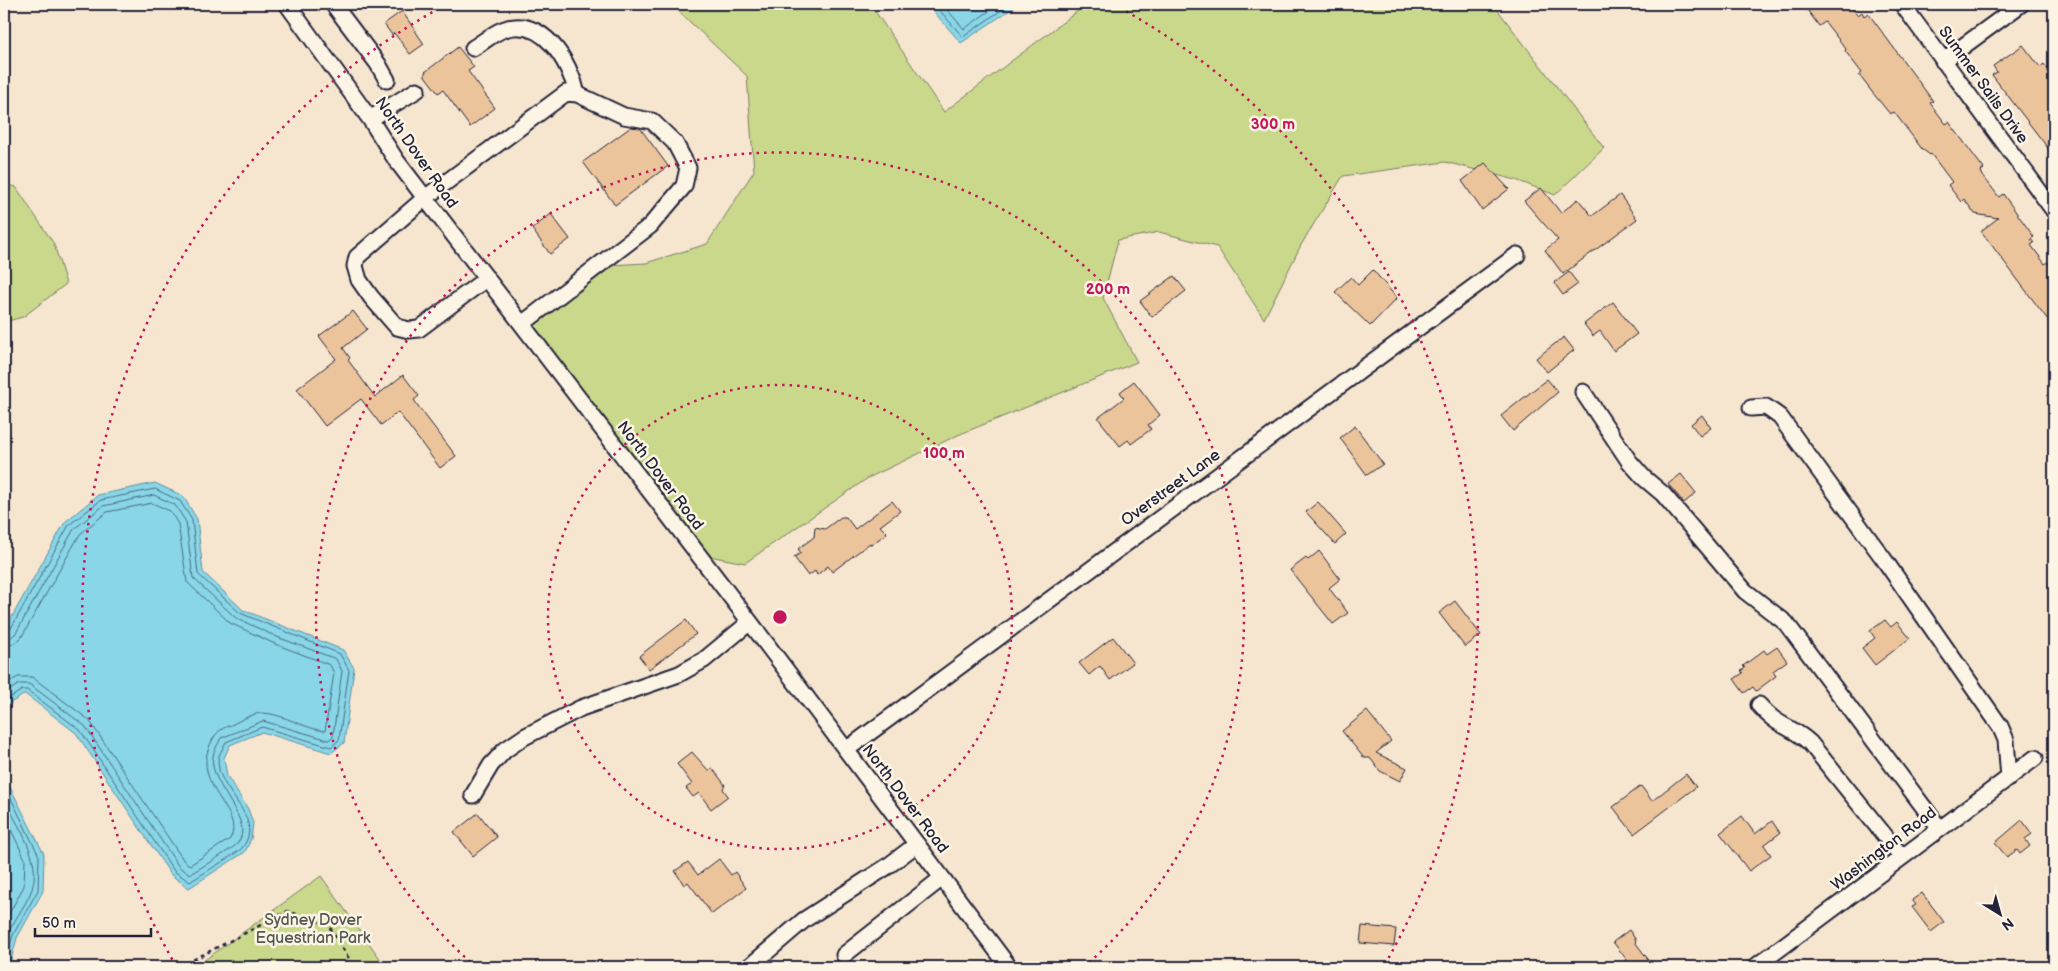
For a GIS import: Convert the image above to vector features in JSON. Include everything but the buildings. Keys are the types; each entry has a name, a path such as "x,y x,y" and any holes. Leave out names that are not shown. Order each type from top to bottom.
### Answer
{"street":[{"name":"North Dover Road","path":"286,4 370,119 396,160 750,622 1010,967"},
{"path":"333,4 378,64 387,80"},
{"name":"Summer Sails Drive","path":"1902,4 2054,211"},
{"path":"1944,61 2021,4"},
{"path":"473,48 502,29 526,27 542,34 557,50 573,76 577,94"},
{"path":"370,119 417,90"},
{"path":"487,278 419,328 409,330 397,327 371,297 358,280 355,266 357,257 425,198 566,93 577,94 624,116 652,121 675,143 688,168 684,186 650,226 522,324"},
{"name":"Overstreet Lane","path":"846,750 1517,255"},
{"path":"1583,392 1629,461 1644,478 1664,494 1746,591 1786,624 1940,829"},
{"path":"1751,408 1766,407 1780,417 1939,637 2000,726 2006,740 2009,778"},
{"path":"473,795 491,765 505,750 524,737 581,708 679,674 704,660 750,622"},
{"path":"1759,705 1769,718 1783,727 1799,733 1810,743 1902,857"},
{"name":"Washington Road","path":"1754,967 2035,758"},
{"path":"749,967 804,920 888,866 917,844"},
{"path":"844,955 942,878"}],"path":[{"path":"179,967 288,911 329,926 354,967"}],"green space":[{"path":"671,4 870,4 944,112 1087,4 1493,4 1604,148 1555,195 1516,180 1445,162 1343,176 1301,245 1264,319 1217,247 1159,232 1118,240 1103,298 1137,362 958,435 868,478 745,563 709,556 532,324 610,265 646,263 707,244 754,171 747,76"},
{"path":"4,184 16,187 54,244 66,284 23,317 4,322"},
{"name":"Sydney Dover Equestrian Park","path":"321,876 386,967 195,967"}],"water":[{"path":"927,4 1019,4 961,43"},
{"path":"155,483 183,496 197,519 203,572 243,610 343,650 354,668 344,743 331,753 262,732 230,745 224,758 227,776 248,809 253,823 251,839 245,852 189,888 171,875 76,733 25,694 4,707 4,631 65,522 98,495"},
{"path":"4,762 9,785 44,854 43,891 17,938 9,967 4,967"}]}
